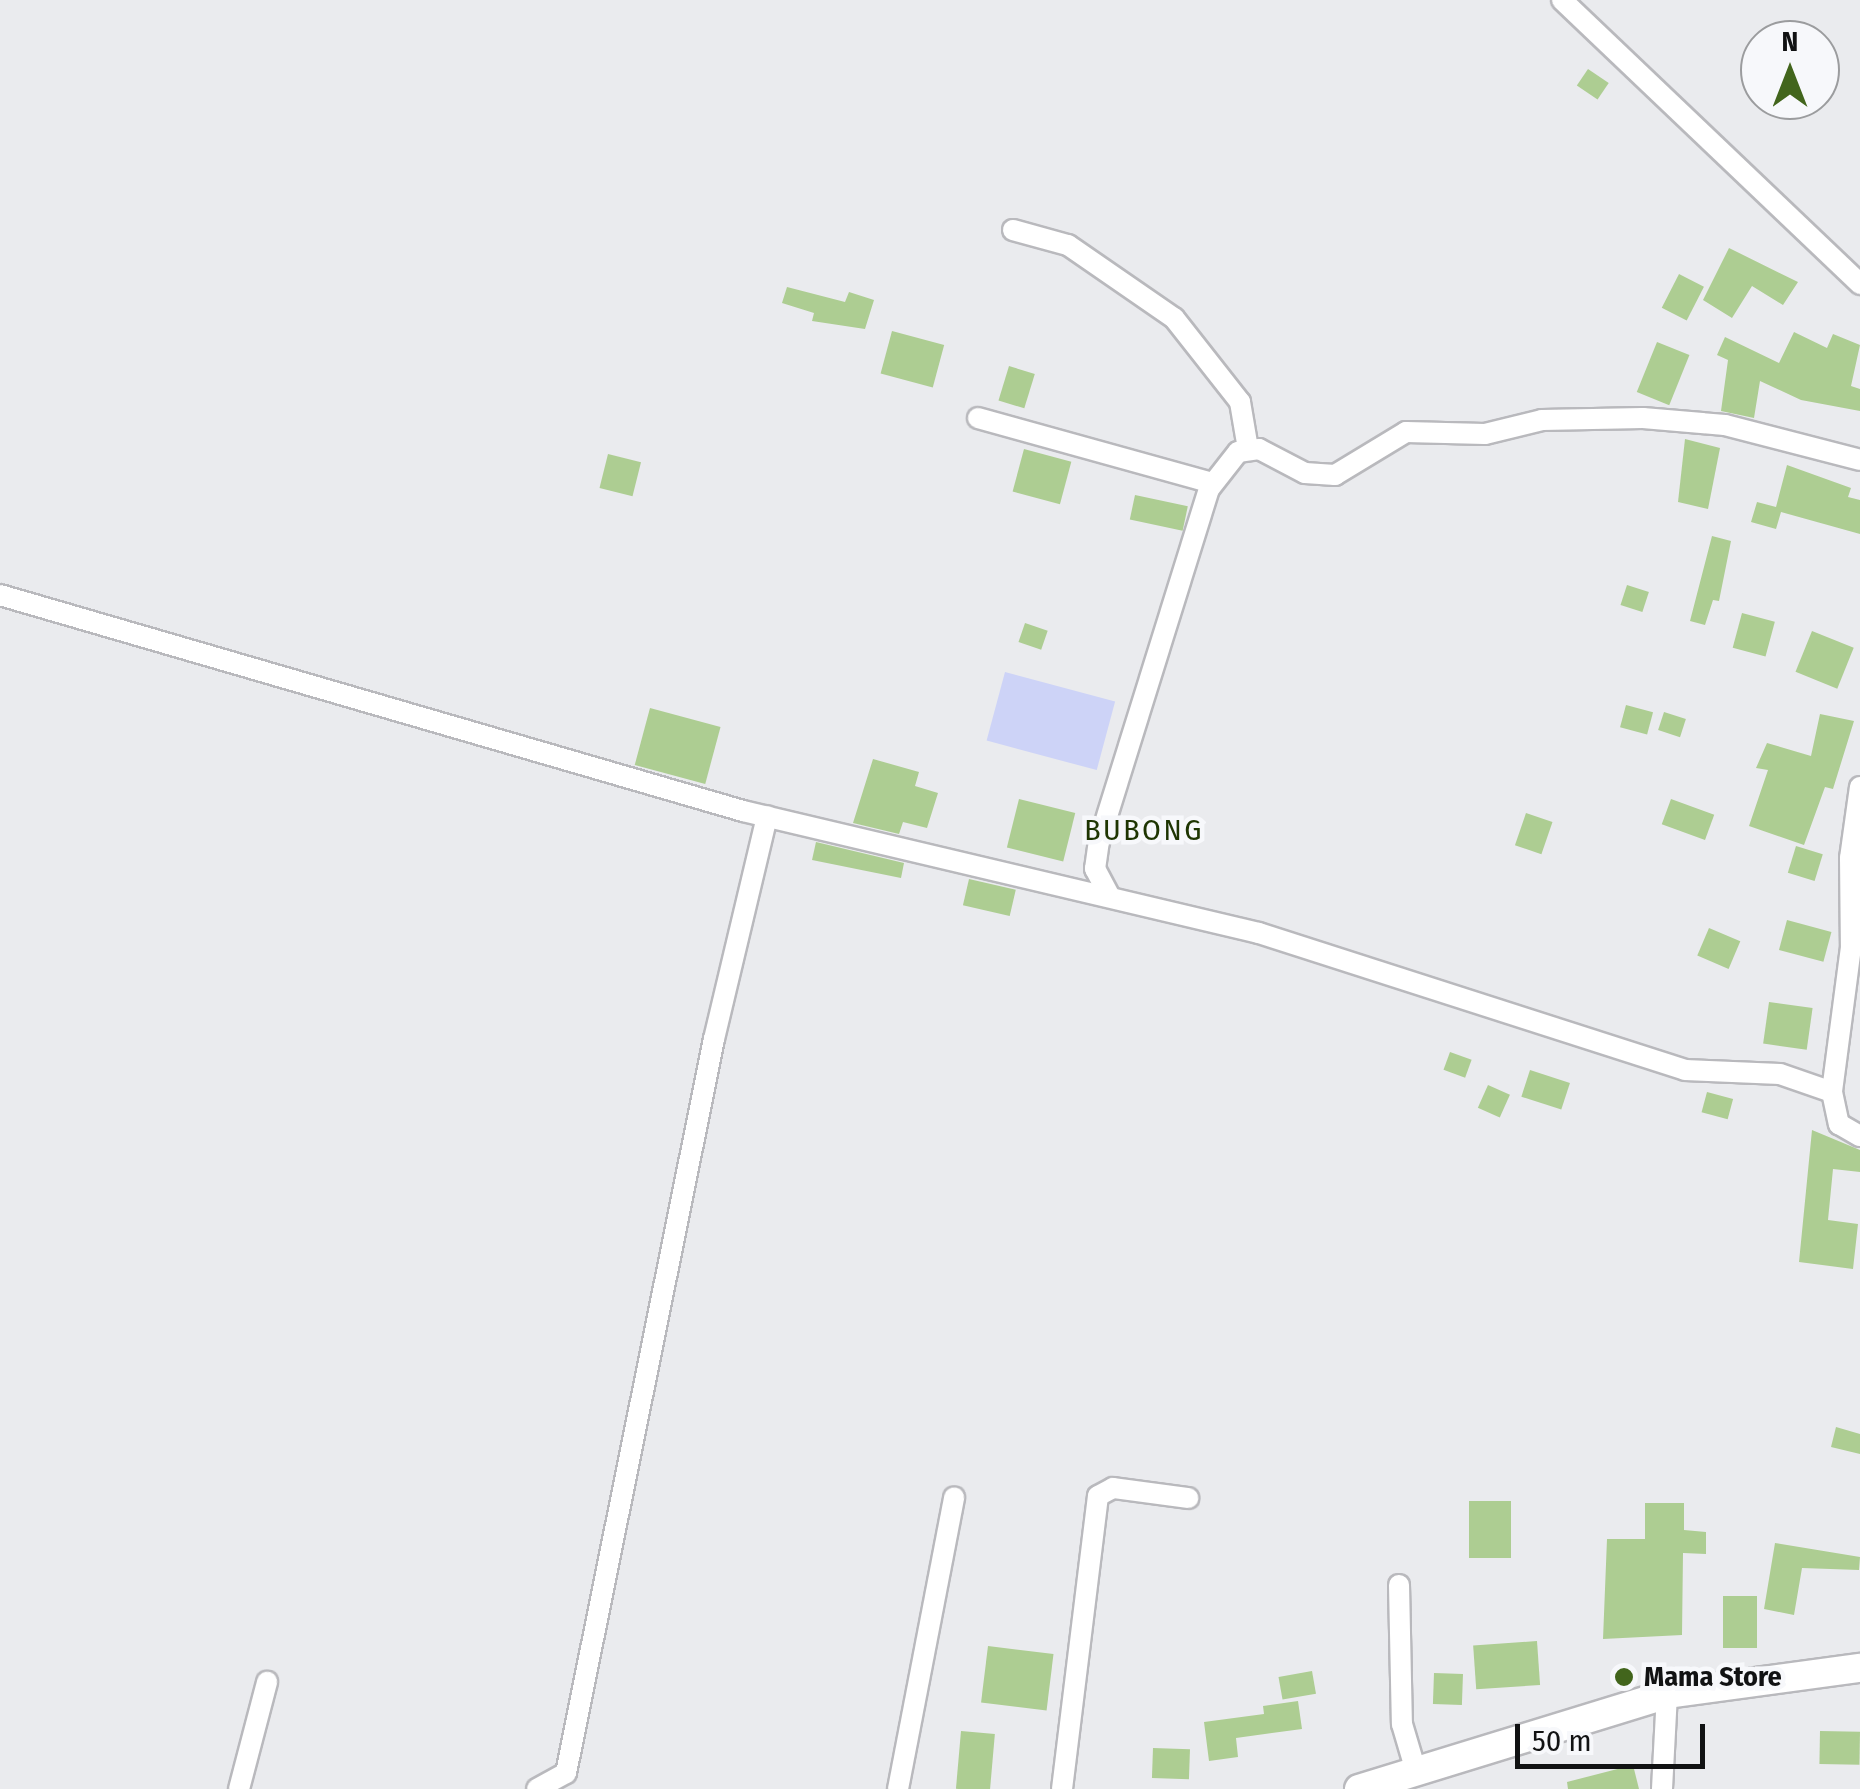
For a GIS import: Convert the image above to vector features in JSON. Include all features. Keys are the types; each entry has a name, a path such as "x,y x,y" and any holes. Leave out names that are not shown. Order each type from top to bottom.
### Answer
{"main road":[{"path":"1359,1789 1415,1768 1667,1694 1860,1668"}],"street":[{"path":"1562,0 1860,284"},
{"path":"1013,230 1068,245 1174,318 1240,402 1248,448"},
{"path":"978,418 1212,484"},
{"path":"1248,448 1305,472 1335,476 1406,432 1485,434 1526,421 1643,418 1725,425 1860,460"},
{"path":"1109,895 1095,868 1099,842 1212,484 1229,458 1248,448"},
{"path":"0,596 766,816 1109,895 1290,942 1684,1070 1780,1074 1832,1092"},
{"path":"1860,788 1850,858 1851,948 1832,1092 1839,1124 1860,1136"},
{"path":"537,1789 566,1772 714,1039 766,816"},
{"path":"1062,1789 1098,1496 1113,1488 1188,1498"},
{"path":"898,1789 954,1497"},
{"path":"1400,1584 1402,1724 1415,1768"},
{"path":"239,1789 267,1682"},
{"path":"1662,1789 1667,1694"}],"shaded area":[{"path":"1005,672 1115,702 1097,770 987,741"}],"building":[{"path":"1588,69 1609,83 1598,100 1577,86"},
{"path":"1729,248 1798,282 1783,305 1752,286 1732,318 1703,300"},
{"path":"1679,274 1704,287 1687,321 1662,308"},
{"path":"787,287 845,302 849,292 874,300 865,329 812,321 814,313 782,303"},
{"path":"892,331 944,345 933,387 881,374"},
{"path":"1794,332 1827,348 1833,334 1860,345 1851,386 1860,389 1860,411 1801,400 1760,381 1754,418 1721,411 1728,360 1717,355 1725,337 1779,363"},
{"path":"1657,342 1689,355 1669,405 1637,392"},
{"path":"1009,366 1035,374 1024,408 998,400"},
{"path":"1685,439 1720,448 1708,509 1678,502"},
{"path":"1024,449 1071,462 1060,504 1013,492"},
{"path":"608,454 641,462 633,496 600,488"},
{"path":"1787,465 1851,488 1848,497 1860,500 1860,534 1781,512 1776,529 1751,522 1757,502 1776,507"},
{"path":"1135,495 1188,506 1183,531 1130,519"},
{"path":"1712,536 1731,541 1719,601 1713,600 1705,625 1690,621"},
{"path":"1627,585 1649,592 1642,612 1621,605"},
{"path":"1742,613 1775,622 1766,657 1733,648"},
{"path":"1025,623 1048,631 1041,650 1018,642"},
{"path":"1812,631 1854,648 1837,689 1796,672"},
{"path":"1626,705 1653,712 1647,734 1620,727"},
{"path":"650,708 721,727 705,784 635,765"},
{"path":"1664,712 1686,719 1680,737 1658,730"},
{"path":"1820,714 1854,721 1833,789 1825,787 1804,845 1749,826 1768,770 1756,768 1767,743 1811,756"},
{"path":"873,759 919,772 915,786 938,793 927,828 903,822 899,834 853,823"},
{"path":"1019,799 1075,813 1063,862 1007,848"},
{"path":"1671,799 1714,815 1705,840 1662,824"},
{"path":"1526,813 1552,822 1541,854 1515,845"},
{"path":"816,842 904,863 901,878 812,860"},
{"path":"1796,846 1823,854 1815,881 1788,873"},
{"path":"969,879 1016,890 1010,916 963,905"},
{"path":"1787,920 1831,932 1823,962 1779,950"},
{"path":"1709,928 1740,941 1729,969 1697,956"},
{"path":"1769,1002 1813,1008 1807,1050 1763,1044"},
{"path":"1450,1052 1472,1060 1465,1078 1444,1070"},
{"path":"1530,1070 1570,1083 1561,1110 1521,1097"},
{"path":"1488,1085 1510,1095 1500,1118 1478,1108"},
{"path":"1707,1092 1733,1099 1728,1119 1702,1112"},
{"path":"1812,1130 1860,1150 1860,1172 1833,1169 1828,1220 1858,1224 1853,1269 1799,1262"},
{"path":"1836,1427 1860,1434 1860,1454 1831,1447"},
{"path":"1469,1501 1511,1501 1511,1558 1469,1558"},
{"path":"1645,1503 1684,1503 1684,1530 1706,1532 1706,1554 1683,1553 1682,1635 1603,1639 1607,1539 1645,1539"},
{"path":"1775,1543 1860,1557 1859,1570 1802,1568 1794,1615 1764,1609"},
{"path":"1723,1596 1757,1596 1757,1648 1723,1648"},
{"path":"1537,1641 1540,1685 1476,1689 1473,1645"},
{"path":"988,1646 1054,1654 1047,1711 981,1703"},
{"path":"1312,1671 1316,1694 1283,1700 1279,1677"},
{"path":"1434,1673 1463,1674 1462,1705 1433,1704"},
{"path":"1298,1701 1302,1729 1236,1738 1238,1757 1209,1761 1204,1722 1264,1714 1263,1706"},
{"path":"961,1731 995,1734 990,1789 956,1789"},
{"path":"1820,1731 1860,1732 1859,1765 1819,1764"},
{"path":"1153,1748 1190,1749 1189,1779 1152,1778"},
{"path":"1633,1765 1639,1789 1568,1789 1567,1782"}],"place":[{"name":"Mama Store","path":"1624,1677"}],"district":[{"name":"BUBONG","path":"1144,830"}]}
